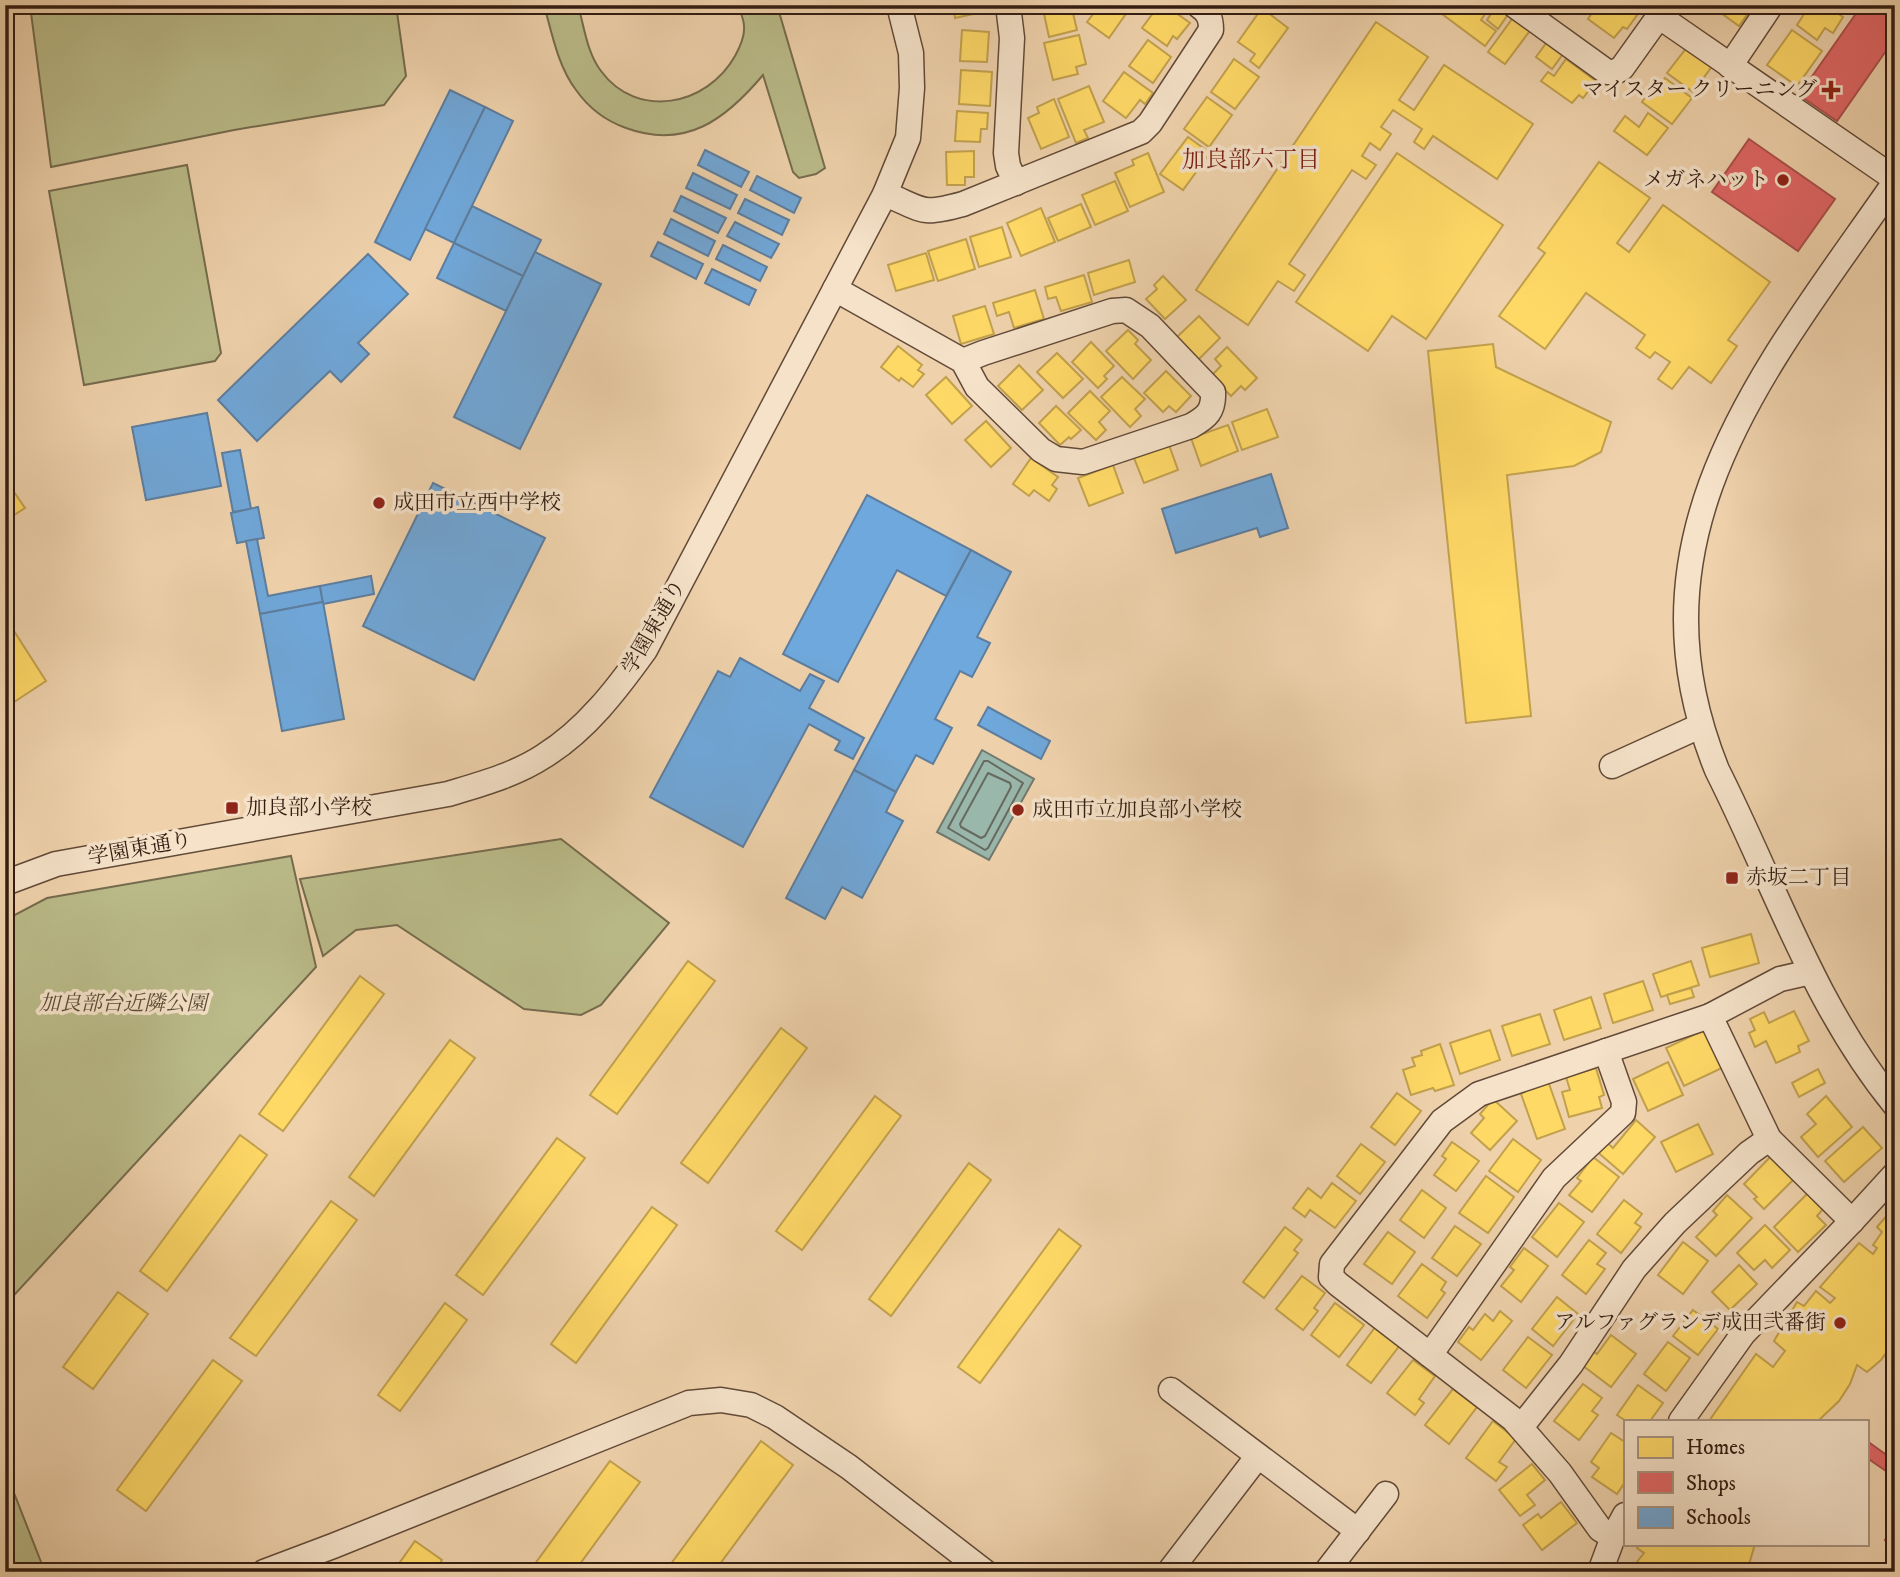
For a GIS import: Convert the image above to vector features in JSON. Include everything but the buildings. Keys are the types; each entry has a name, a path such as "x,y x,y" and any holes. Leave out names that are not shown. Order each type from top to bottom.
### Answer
{"street":[{"name":"学園東通り","path":"5,883 56,864 448,794 509,775 545,756 580,727 617,690 645,650 885,194 908,138 910,113 911,53 899,5"},
{"path":"1008,5 1012,38 1006,153 1008,166 1016,183"},
{"path":"885,194 920,211 932,212 963,204 1141,132 1150,123 1211,30 1207,11 1198,5"},
{"path":"1514,5 1607,72 1622,68 1663,11 1730,66 1895,181 1800,318 1740,415 1718,462 1693,544 1685,608 1686,657 1700,726 1717,770 1811,972 1844,1034 1870,1075 1895,1105"},
{"path":"1730,66 1770,5"},
{"path":"835,289 963,361 977,387 1041,450 1056,459 1083,463 1191,426 1206,417 1214,403 1213,392 1150,326 1126,310 1112,311 963,361"},
{"path":"1612,766 1700,726"},
{"path":"1614,1537 1600,1529 1560,1473 1513,1419 1338,1284 1331,1277 1332,1264 1442,1121 1479,1094 1710,1016 1780,979 1811,972"},
{"path":"1710,1016 1769,1139 1852,1221"},
{"path":"1430,1355 1554,1178 1623,1113 1624,1102 1606,1051"},
{"path":"1521,1427 1571,1364 1634,1269 1675,1223 1740,1161 1769,1139"},
{"path":"1682,1420 1743,1334 1895,1174"},
{"path":"1171,1390 1358,1531"},
{"path":"264,1572 689,1403 721,1400 751,1405 785,1423 849,1467 985,1572"},
{"path":"1169,1572 1258,1456"},
{"path":"1326,1572 1386,1494"},
{"path":"1600,1572 1624,1517"}],"green space":[{"path":"30,5 396,5 406,76 384,105 234,130 51,167"},
{"path":"544,5 578,5 596,64 616,86 633,96 652,101 671,101 690,96 707,86 723,73 735,56 744,30 738,5 777,5 825,168 816,174 799,178 793,172 763,75 719,117 686,132 648,134 611,122 586,102 570,81 556,49"},
{"path":"187,165 221,353 215,361 84,385 49,191"},
{"path":"561,839 669,923 601,1005 581,1015 524,1009 397,925 356,930 323,956 300,879"},
{"name":"加良部台近隣公園","path":"291,856 316,967 5,1305 5,920 47,898"},
{"path":"5,1470 43,1567 45,1572 5,1572"}],"water":[{"path":"982,750 1034,779 989,860 937,832"}],"place":[{"name":"マイスター クリーニング","path":"1831,90"},
{"name":"メガネハット","path":"1783,180"},
{"name":"成田市立西中学校","path":"379,503"},
{"name":"加良部小学校","path":"232,808"},
{"name":"成田市立加良部小学校","path":"1018,810"},
{"name":"赤坂二丁目","path":"1732,878"},
{"name":"アルファグランデ成田弐番街","path":"1840,1323"}],"district":[{"name":"加良部六丁目","path":"1251,160"}]}
